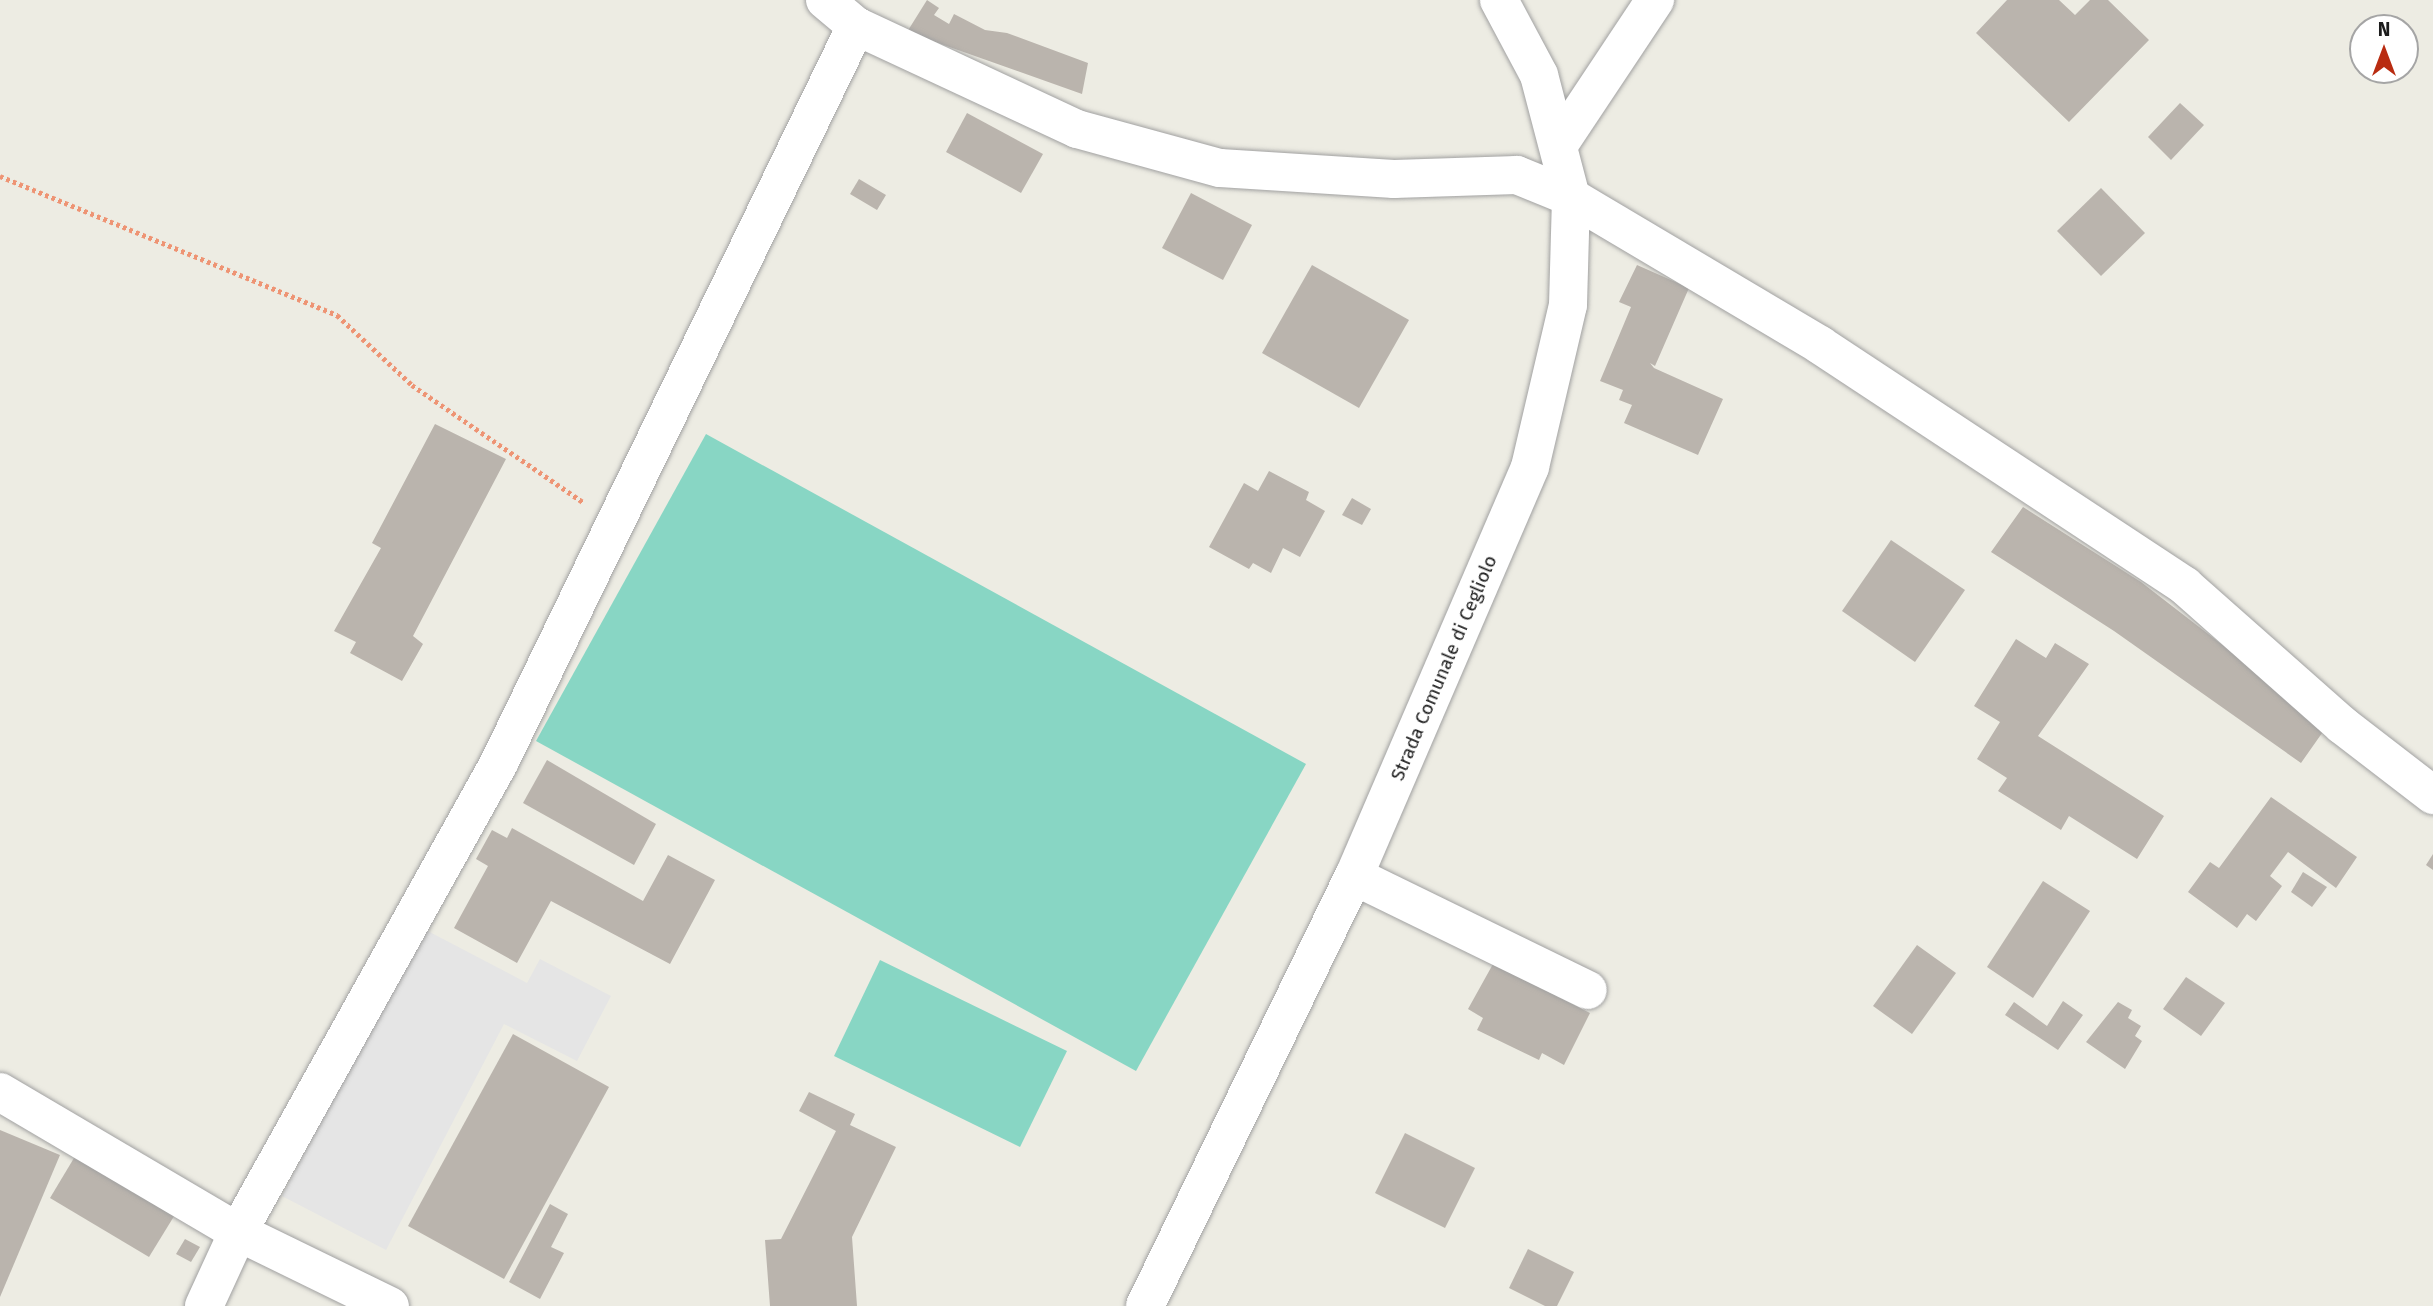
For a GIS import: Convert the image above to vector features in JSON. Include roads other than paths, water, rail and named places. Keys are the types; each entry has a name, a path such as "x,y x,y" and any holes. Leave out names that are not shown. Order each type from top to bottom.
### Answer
{"street":[{"path":"825,0 856,26 1077,129 1220,169 1394,179 1517,175 1572,197 1820,345 2185,586 2342,725 2433,795"},
{"name":"Strada Comunale di Cegliolo","path":"1145,1306 1354,876 1530,467 1568,305 1572,197 1560,143 1539,75 1499,0"},
{"path":"1560,143 1655,0"},
{"path":"204,1306 238,1232 499,763 618,525 856,26"},
{"path":"1354,876 1588,990"},
{"path":"0,1092 238,1232 390,1306"}]}
